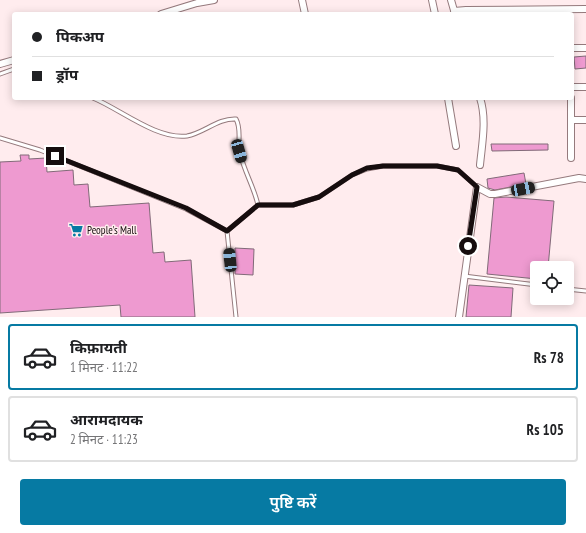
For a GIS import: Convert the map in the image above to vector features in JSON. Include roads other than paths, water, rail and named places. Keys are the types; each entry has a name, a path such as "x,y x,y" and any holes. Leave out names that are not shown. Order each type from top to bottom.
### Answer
{"street":[{"path":"168,12 197,3 214,0"},
{"path":"302,0 305,12"},
{"path":"432,0 435,12"},
{"path":"451,0 454,12"},
{"path":"458,12 466,10 586,9"},
{"path":"574,48 586,48"},
{"path":"0,64 12,61"},
{"path":"574,87 586,88"},
{"path":"448,100 456,146"},
{"path":"480,165 483,128 481,100"},
{"path":"571,100 571,158"},
{"path":"571,120 586,120"},
{"path":"459,317 477,187 490,194 495,194 579,178 586,179"}],"lane":[{"path":"0,74 12,70"},
{"path":"98,100 108,104 150,129 172,136 187,136 228,118 236,119 240,126 239,151 243,165 255,191 258,205"},
{"path":"0,138 40,150 186,208 227,231"},
{"path":"227,231 258,205 293,205 319,197 352,175 367,168 383,166 437,166 458,170 477,187"},
{"path":"227,231 236,317"},
{"path":"464,276 530,284"},
{"path":"574,290 586,291"}],"place":[{"name":"People's Mall","path":"76,230"}]}
